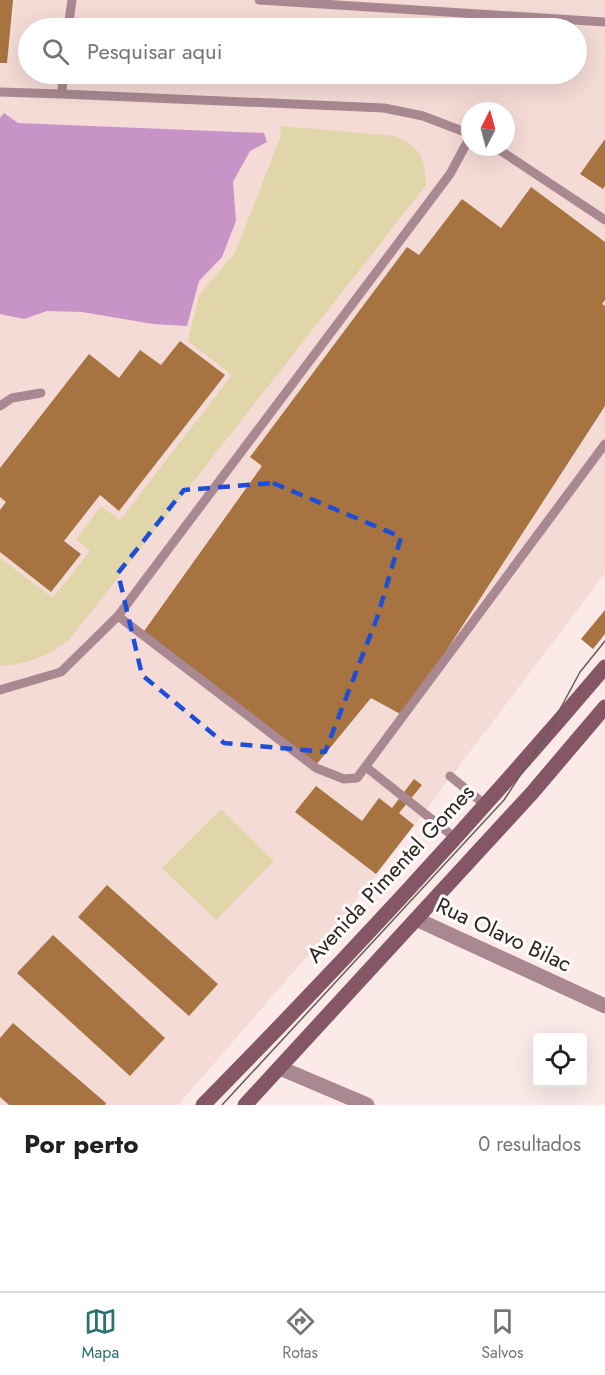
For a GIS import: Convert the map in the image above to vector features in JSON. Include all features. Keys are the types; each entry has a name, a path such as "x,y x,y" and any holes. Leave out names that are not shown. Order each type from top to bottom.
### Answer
{"main road":[{"name":"Avenida Pimentel Gomes","path":"203,1105 454,837 605,667"},
{"path":"245,1105 532,793 605,707"}],"street":[{"name":"Rua Olavo Bilac","path":"416,919 605,1006"},
{"path":"280,1068 367,1105"}],"lane":[{"path":"69,18 72,0"},
{"path":"259,0 542,18"},
{"path":"587,21 605,22"},
{"path":"62,84 62,94"},
{"path":"0,92 384,108 423,116 461,132"},
{"path":"0,690 60,672 118,616 450,174 461,153"},
{"path":"509,156 605,220"},
{"path":"0,406 12,398 41,393"},
{"path":"118,616 316,768 350,779 357,778 605,444"},
{"path":"366,767 454,837"},
{"path":"450,776 484,804"}],"highlighted area":[{"path":"273,483 401,537 377,618 325,752 224,743 142,675 118,573 184,490"}],"shaded area":[{"path":"0,0 605,0 605,573 370,884 178,1105 0,1105"},
{"path":"4,113 18,123 264,133 267,142 250,151 233,182 236,221 222,257 199,281 187,326 153,324 82,312 47,311 24,319 0,314 0,118"},
{"path":"281,126 395,136 411,145 420,155 423,160 426,185 69,640 36,659 0,666 0,558 53,598 90,551 76,539 101,506 120,520 232,375 188,341 199,295 235,253 280,138"},
{"path":"221,809 274,861 216,920 162,868"}],"building":[{"path":"0,0 13,0 7,63 0,63"},
{"path":"605,139 605,186 603,189 580,174"},
{"path":"531,187 605,242 605,300 602,304 605,306 605,406 404,716 371,698 316,765 142,634 262,466 250,457 407,247 419,255 462,199 501,228"},
{"path":"180,341 225,375 119,511 100,495 64,541 81,554 51,592 0,552 0,510 6,502 0,497 0,468 89,354 119,378 140,350 161,365"},
{"path":"605,610 605,634 593,649 581,639"},
{"path":"414,779 422,785 399,813 414,825 376,874 295,812 316,786 362,821 379,798 392,808"},
{"path":"107,885 218,984 189,1016 78,917"},
{"path":"53,935 165,1038 130,1076 17,973"},
{"path":"13,1023 106,1103 105,1105 9,1105 0,1097 0,1038"}],"tram line":[{"path":"222,1105 504,800 544,739 580,672 605,641"}]}
